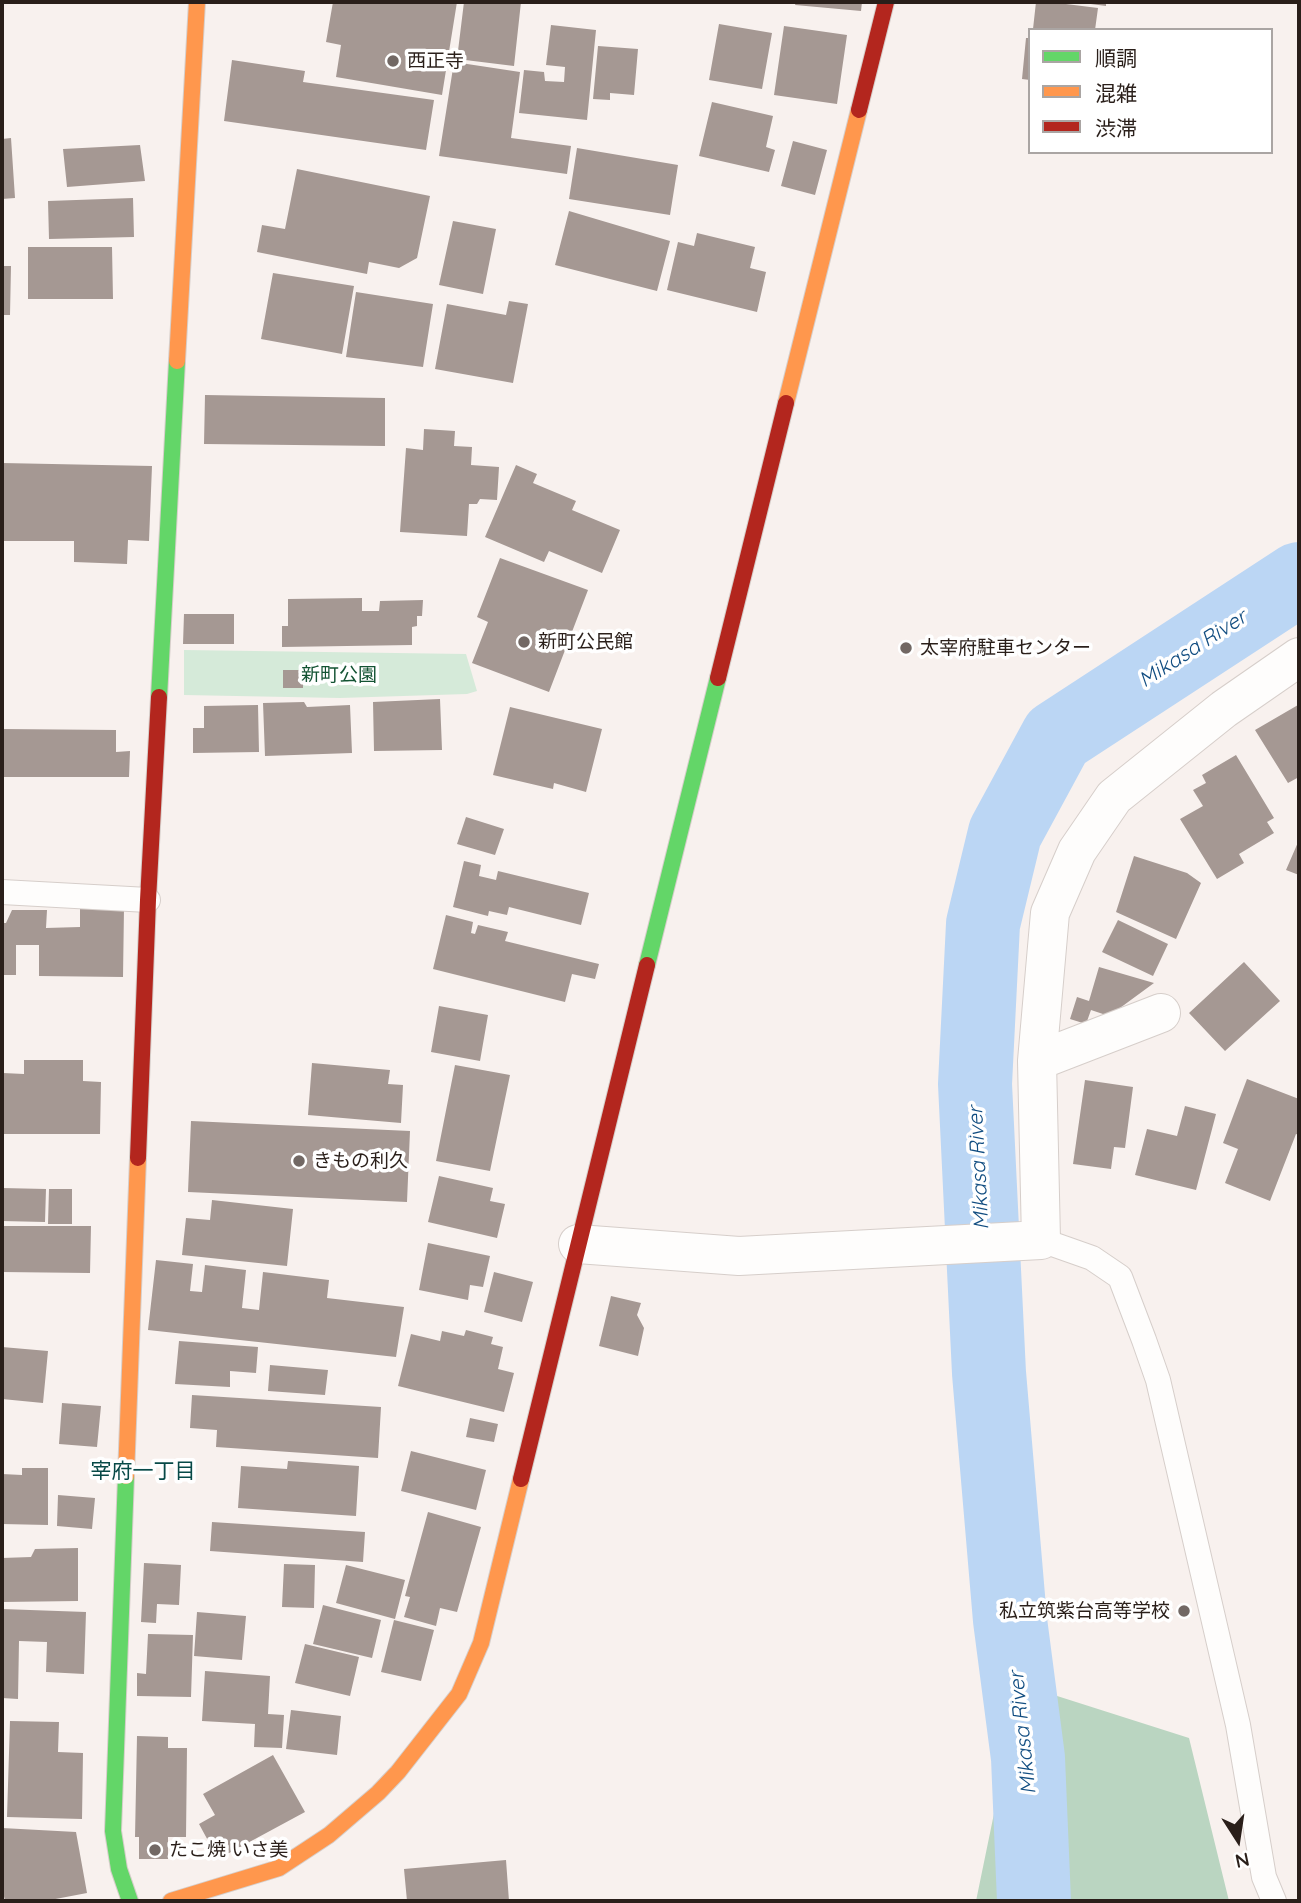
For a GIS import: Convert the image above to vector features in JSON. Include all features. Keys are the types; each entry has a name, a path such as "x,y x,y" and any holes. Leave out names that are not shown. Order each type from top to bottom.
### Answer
{"street":[{"path":"130,1901 119,1869 113,1831 148,900 197,2"},
{"path":"171,1901 279,1868 328,1835 379,1793 459,1694 481,1643 886,2"},
{"path":"578,1244 738,1256 1030,1240 1037,1061 1050,913 1077,851 1114,797 1224,709 1299,657"},
{"path":"1037,1061 1161,1013"}],"lane":[{"path":"2,892 148,900"},
{"path":"1030,1240 1092,1258 1120,1277 1144,1340 1158,1380 1226,1672 1238,1725 1264,1877 1274,1901"}],"green space":[{"name":"新町公園","path":"184,650 466,654 477,691 467,694 340,698 184,695"},
{"path":"993,1562 1054,1695 1189,1738 1229,1901 976,1901 997,1799 989,1690 973,1572"}],"building":[{"name":"西正寺","path":"333,2 457,2 442,95 336,77 341,45 326,42"},
{"path":"464,2 521,2 514,66 457,59"},
{"path":"796,2 862,2 861,11 795,5"},
{"path":"1036,2 1098,8 1095,28 1033,28"},
{"path":"1106,2 1106,6 1083,3"},
{"path":"719,24 772,33 762,89 709,80"},
{"path":"551,25 596,30 587,120 519,113 524,70 544,72 545,81 564,82 565,67 546,65"},
{"path":"784,26 847,35 837,104 774,95"},
{"path":"1026,38 1028,38 1028,80 1022,79"},
{"path":"598,46 638,49 634,95 610,93 610,100 593,99"},
{"path":"232,60 305,71 303,82 434,100 426,150 224,121"},
{"path":"454,62 520,72 511,138 571,146 567,174 439,156"},
{"path":"712,102 773,116 766,147 775,150 769,172 699,156"},
{"path":"11,138 15,198 2,199 2,139"},
{"path":"793,141 827,150 815,195 781,186"},
{"path":"140,145 145,181 67,187 63,149"},
{"path":"577,148 678,165 670,215 569,199"},
{"path":"297,169 430,196 417,258 399,268 369,262 367,274 257,252 262,225 285,229"},
{"path":"133,198 134,237 49,239 48,201"},
{"path":"569,211 670,241 657,291 555,265"},
{"path":"453,221 496,229 483,294 439,285"},
{"path":"697,233 755,247 750,268 766,272 757,312 667,290 678,242 694,246"},
{"path":"28,247 112,247 113,299 28,299"},
{"path":"2,266 11,266 10,315 2,315"},
{"path":"273,273 354,286 342,354 261,339"},
{"path":"356,292 433,304 423,367 346,357"},
{"path":"509,301 528,304 513,383 435,369 447,304 506,315"},
{"path":"205,395 385,398 385,446 204,444"},
{"path":"424,429 455,431 454,446 472,447 471,465 499,467 497,500 480,499 477,504 469,504 467,536 400,532 406,448 423,450"},
{"path":"2,463 152,466 149,541 128,540 127,564 74,562 74,541 2,541"},
{"path":"516,465 537,474 533,483 576,501 572,510 620,530 602,573 549,551 544,562 485,537"},
{"name":"新町公民館","path":"500,558 588,590 549,692 472,663 488,622 477,617"},
{"path":"362,598 362,611 379,611 380,601 423,600 422,616 417,616 417,626 412,627 412,645 282,647 282,626 288,626 288,599"},
{"path":"184,614 234,614 234,644 183,644"},
{"path":"283,670 303,670 303,688 283,688"},
{"path":"440,699 442,750 374,751 373,702"},
{"path":"304,702 307,707 350,705 352,753 265,756 263,703"},
{"path":"258,705 259,752 193,753 193,728 204,728 204,706"},
{"path":"1298,705 1299,777 1288,783 1255,730"},
{"path":"510,707 602,729 586,792 554,783 553,789 493,775"},
{"path":"2,729 116,730 116,752 130,751 129,777 2,777"},
{"path":"1236,755 1274,818 1267,822 1274,833 1239,854 1244,863 1217,879 1180,819 1203,806 1193,790 1206,783 1202,775"},
{"path":"466,817 504,829 495,855 457,844"},
{"path":"1299,840 1299,875 1286,870"},
{"path":"1134,856 1187,873 1201,883 1176,939 1116,912"},
{"path":"464,861 481,865 479,876 496,880 498,871 589,893 581,925 509,907 507,915 489,911 488,916 453,907"},
{"path":"80,908 124,908 123,977 39,976 39,945 16,945 16,975 2,975 2,923 6,923 12,910 47,910 46,928 80,927"},
{"path":"446,915 473,922 471,933 475,934 478,925 508,932 505,941 599,964 595,979 572,974 565,1002 433,969"},
{"path":"1118,920 1168,944 1153,976 1102,952"},
{"path":"1244,962 1280,1001 1225,1051 1189,1013"},
{"path":"1099,967 1154,983 1109,1016 1091,1010 1086,1024 1070,1019 1077,997 1089,1001"},
{"path":"439,1006 488,1015 480,1061 431,1052"},
{"path":"24,1060 83,1060 83,1081 101,1082 100,1134 2,1134 3,1073 24,1074"},
{"path":"312,1063 390,1070 388,1084 403,1085 401,1123 308,1115"},
{"path":"455,1065 510,1075 490,1171 436,1161"},
{"path":"1247,1079 1299,1099 1299,1135 1296,1134 1270,1201 1225,1183 1238,1149 1223,1143"},
{"path":"1085,1080 1133,1087 1125,1148 1114,1147 1111,1169 1073,1164"},
{"path":"1185,1106 1216,1114 1196,1190 1135,1175 1147,1129 1177,1136"},
{"name":"きもの利久","path":"191,1121 410,1131 407,1202 188,1192"},
{"path":"439,1176 493,1188 490,1201 505,1204 497,1238 428,1222"},
{"path":"2,1188 46,1189 45,1222 2,1221"},
{"path":"49,1189 72,1189 72,1224 48,1224"},
{"path":"212,1200 293,1209 287,1266 182,1255 186,1218 210,1220"},
{"path":"2,1226 91,1226 90,1273 2,1272"},
{"path":"428,1243 490,1256 483,1287 470,1285 468,1300 419,1290"},
{"path":"156,1260 193,1264 190,1291 202,1292 205,1265 246,1270 242,1308 259,1310 263,1272 329,1280 327,1298 404,1307 396,1357 148,1330"},
{"path":"494,1272 533,1282 522,1322 484,1312"},
{"path":"611,1296 641,1303 637,1315 644,1328 638,1356 599,1346"},
{"path":"466,1330 493,1337 491,1344 503,1347 498,1369 514,1373 504,1412 398,1386 411,1334 440,1341 442,1331 464,1336"},
{"path":"179,1341 258,1347 256,1373 230,1371 230,1387 175,1384"},
{"path":"2,1347 48,1351 43,1403 2,1399"},
{"path":"270,1365 328,1370 325,1395 268,1391"},
{"path":"192,1395 381,1407 378,1458 216,1447 217,1430 190,1428"},
{"path":"62,1403 101,1406 97,1447 59,1444"},
{"path":"470,1418 498,1424 494,1442 466,1437"},
{"path":"411,1451 486,1470 476,1510 401,1491"},
{"path":"288,1461 359,1466 356,1516 238,1508 241,1466 287,1469"},
{"path":"22,1468 48,1468 48,1525 2,1524 2,1474 22,1475"},
{"path":"58,1495 95,1498 92,1529 57,1526"},
{"path":"428,1512 481,1527 457,1612 440,1608 436,1626 404,1617 410,1597 405,1596"},
{"path":"212,1522 365,1532 363,1562 210,1551"},
{"path":"78,1548 78,1601 2,1602 2,1558 31,1557 35,1549"},
{"path":"144,1563 181,1565 179,1605 157,1604 156,1623 141,1622"},
{"path":"284,1564 315,1565 314,1608 282,1607"},
{"path":"346,1565 405,1580 395,1619 336,1603"},
{"path":"323,1605 381,1620 372,1658 313,1644"},
{"path":"2,1609 86,1612 84,1674 46,1672 47,1642 19,1641 18,1699 2,1698"},
{"path":"197,1612 246,1616 242,1660 194,1656"},
{"path":"394,1620 434,1630 421,1681 381,1672"},
{"path":"148,1634 193,1635 191,1697 137,1696 137,1673 146,1674"},
{"path":"305,1644 359,1657 350,1696 295,1683"},
{"path":"205,1671 270,1676 268,1714 284,1715 282,1748 254,1747 255,1724 202,1721"},
{"path":"291,1710 341,1716 337,1755 286,1749"},
{"path":"10,1721 59,1722 58,1752 83,1753 82,1819 7,1817"},
{"path":"137,1736 168,1737 168,1748 187,1748 186,1837 168,1837 168,1859 139,1859 139,1837 135,1837"},
{"path":"273,1755 305,1812 218,1859 199,1824 215,1815 203,1794"},
{"path":"2,1828 76,1832 87,1893 45,1901 5,1901 2,1887"},
{"path":"506,1860 509,1901 407,1901 404,1869"}],"waterway":[{"name":"Mikasa River","path":"1034,1901 1028,1758 1010,1620 989,1373 975,1084 983,924 1005,833 1057,737 1299,579"}],"traffic: fast":[{"path":"159,697 177,361"},
{"path":"647,965 718,678"},
{"path":"126,1476 113,1831 119,1869 130,1901"}],"traffic: slow":[{"path":"177,361 197,2"},
{"path":"786,403 859,110"},
{"path":"126,1476 138,1158"},
{"path":"171,1901 279,1868 329,1835 398,1772 459,1694 481,1643 521,1479"}],"traffic: jam":[{"path":"859,110 886,2"},
{"path":"718,678 786,403"},
{"path":"138,1158 159,697"},
{"path":"521,1479 647,965"}],"place":[{"name":"西正寺","path":"393,61"},
{"name":"新町公民館","path":"524,642"},
{"name":"太宰府駐車センター","path":"906,648"},
{"name":"きもの利久","path":"299,1161"},
{"name":"私立筑紫台高等学校","path":"1184,1611"},
{"name":"たこ焼 いさ美","path":"155,1850"}],"district":[{"name":"宰府一丁目","path":"143,1472"}]}
